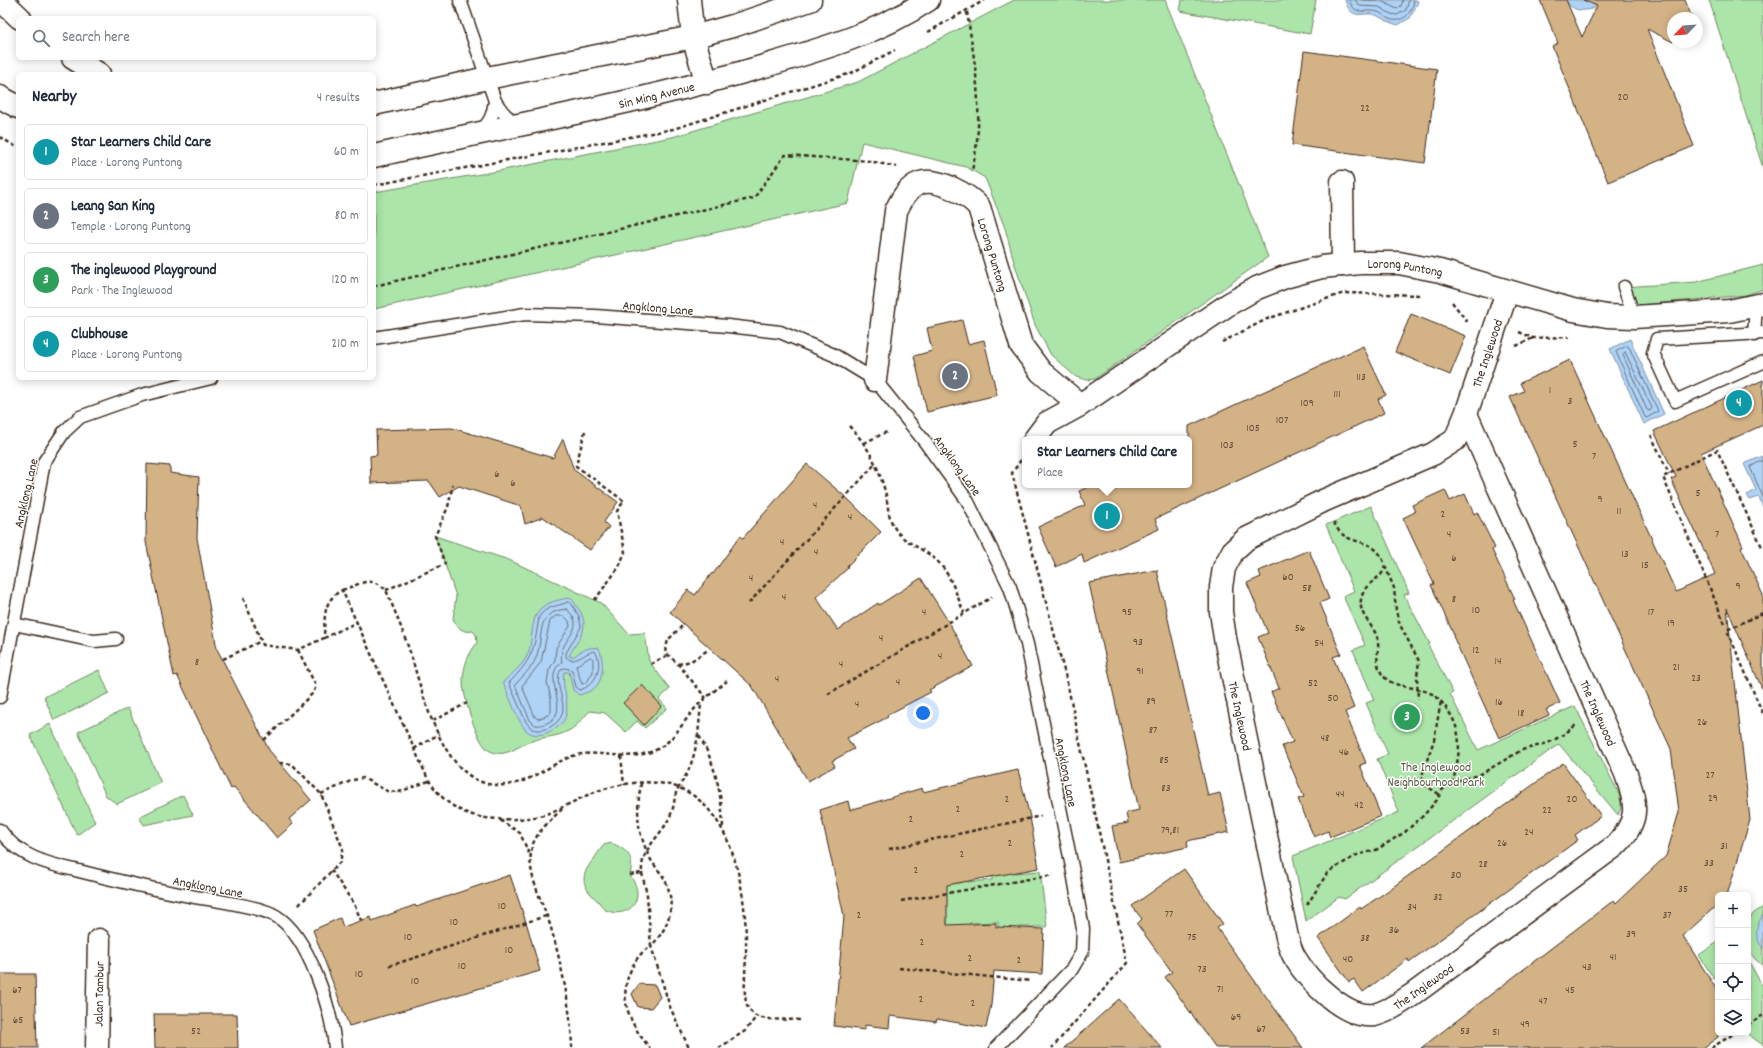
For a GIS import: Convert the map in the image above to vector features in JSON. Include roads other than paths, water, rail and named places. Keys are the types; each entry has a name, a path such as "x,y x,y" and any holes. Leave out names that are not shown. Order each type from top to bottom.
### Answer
{"street":[{"path":"1,0 18,16"},
{"path":"689,0 693,37 706,83"},
{"path":"376,104 487,78 693,37 736,26 810,0"},
{"name":"Sin Ming Avenue","path":"376,156 706,83 858,37 885,25 928,0"},
{"path":"75,60 96,72"},
{"path":"0,96 16,106"},
{"name":"Lorong Puntong","path":"874,380 896,211 900,201 914,186 922,182 940,184 969,196 979,207 1021,346 1040,372 1080,405"},
{"path":"1342,182 1343,265"},
{"name":"Lorong Puntong","path":"1037,436 1047,424 1080,405 1229,304 1257,288 1285,277 1314,269 1343,265 1399,263 1440,271 1572,310 1607,316 1634,317 1729,311 1760,305"},
{"name":"The Inglewood","path":"1466,414 1626,774 1634,797 1635,814 1628,834 1615,846 1412,995 1387,1011 1373,1015 1356,1013 1332,999 1309,979 1294,956 1284,926 1225,638 1221,612 1221,587 1224,568 1233,551 1246,539 1325,500 1445,447 1455,440 1466,414 1507,292"},
{"name":"Jalan Tambur","path":"98,1048 99,940"}],"lane":[{"path":"460,0 495,101 503,113 511,121 520,124"},
{"path":"478,134 487,126 493,116 495,101"},
{"path":"1624,287 1634,317"},
{"path":"1760,305 1758,334 1657,339 1653,353 1676,401 1763,362"},
{"name":"Angklong Lane","path":"376,338 525,314 603,317 728,326 780,332 834,355 874,380 967,500 1010,587 1027,644 1073,872 1083,929 1082,952 1072,969 996,1048"},
{"name":"Angklong Lane","path":"0,697 44,462 64,432 80,417 142,395 203,380"},
{"path":"14,624 94,641 116,639"},
{"name":"Angklong Lane","path":"0,830 16,848 47,864 155,890 254,908 276,915 295,933 317,974 334,1033 335,1048"}],"water":[{"path":"1345,0 1417,0 1418,2 1410,18 1398,25 1373,14 1355,14 1351,12"},
{"path":"1566,0 1600,0 1594,8 1578,10 1568,4"},
{"path":"1630,339 1664,414 1644,424 1610,349"},
{"path":"1763,456 1763,507 1759,497 1750,500 1747,495 1756,490 1744,464"},
{"path":"568,598 572,599 584,621 582,633 569,656 573,657 588,648 599,648 602,658 601,676 599,682 592,690 579,695 573,690 569,672 564,672 563,678 567,701 567,712 565,718 556,728 544,734 536,735 528,732 524,728 503,682 514,673 526,658 530,649 533,625 540,609 550,603"},
{"path":"1763,915 1763,948 1758,940 1757,928"}],"place":[{"name":"Leang San King","path":"955,376"},
{"name":"Clubhouse","path":"1739,403"},
{"name":"Star Learners Child Care","path":"1107,516"},
{"name":"The inglewood Playground","path":"1407,717"}],"park label":[{"name":"The Inglewood Neighbourhood Park","path":"1436,774"}]}
